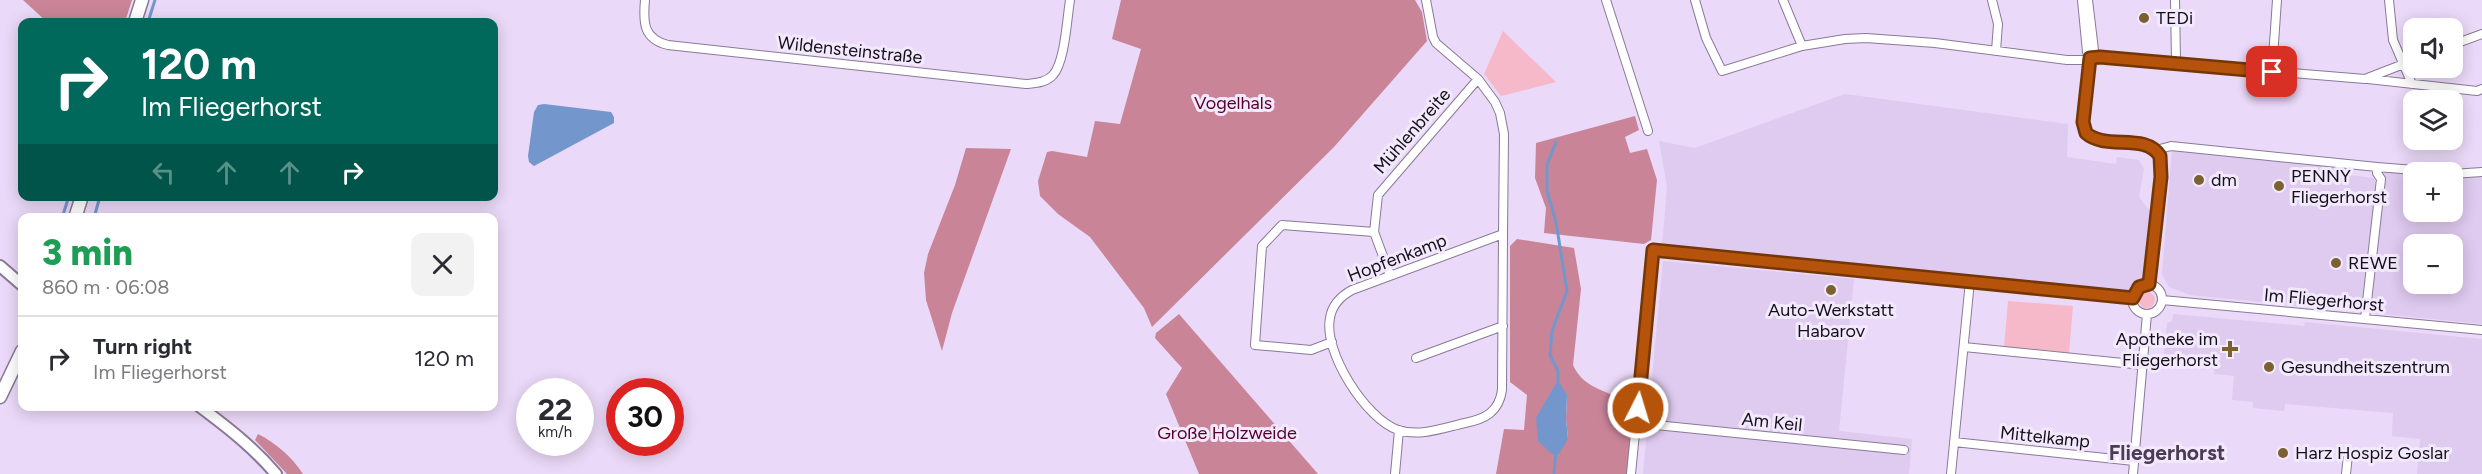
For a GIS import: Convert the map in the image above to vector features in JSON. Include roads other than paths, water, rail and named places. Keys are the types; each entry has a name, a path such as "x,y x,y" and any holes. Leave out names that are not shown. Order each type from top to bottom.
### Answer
{"main road":[{"path":"136,18 142,0"},
{"path":"0,397 18,359"}],"street":[{"name":"Wildensteinstraße","path":"645,0 643,22 647,34 668,45 1026,84 1037,83 1052,77 1061,56 1070,0"},
{"path":"1395,474 1399,430 1426,432 1478,421 1492,413 1500,402 1502,390 1502,123 1495,102 1478,79 1436,43 1426,0"},
{"path":"1606,0 1648,131"},
{"path":"1695,0 1706,38 1722,71 1802,45 1845,39 1889,39 2067,60 2100,57 2176,62 2477,91 2482,89"},
{"path":"1783,0 1802,45"},
{"path":"1992,0 1998,24 1996,51"},
{"path":"2082,0 2087,52 2090,58"},
{"path":"2088,0 2094,50 2090,58 2083,122 2086,133 2099,140 2150,146 2160,156 2161,177 2149,284"},
{"path":"2175,0 2176,62"},
{"path":"2272,72 2277,0"},
{"path":"2390,0 2393,40 2403,61"},
{"path":"2463,41 2482,34"},
{"path":"2365,79 2403,63"},
{"path":"2410,78 2412,84"},
{"name":"Mühlenbreite","path":"1390,275 1374,232 1378,195 1478,79"},
{"path":"2156,150 2171,146 2403,169"},
{"path":"2365,319 2381,179 2377,167"},
{"path":"2463,173 2482,172"},
{"path":"1332,342 1311,350 1255,345 1262,246 1282,225 1374,232"},
{"name":"Hopfenkamp","path":"1399,430 1382,422 1355,390 1342,369 1329,331 1330,316 1340,299 1352,290 1503,234"},
{"path":"1631,474 1653,250 2133,298"},
{"path":"0,266 18,278"},
{"path":"1951,474 1970,281"},
{"path":"2149,284 2159,289 2162,300 2159,309 2147,314 2136,309 2133,298 2139,287 2149,284"},
{"name":"Im Fliegerhorst","path":"2162,300 2482,330"},
{"path":"2133,474 2147,314"},
{"path":"1416,358 1503,326"},
{"path":"1964,347 2142,365"},
{"path":"206,411 237,434 276,474"},
{"name":"Am Keil","path":"1636,423 1904,450"},
{"name":"Mittelkamp","path":"1954,442 2134,461"},
{"path":"2346,474 2348,455"}],"water":[{"path":"538,105 611,112 614,123 534,166 529,162 528,156 534,112"},
{"path":"1558,380 1567,395 1568,439 1559,454 1552,454 1538,441 1536,418"}],"waterway":[{"path":"149,18 155,0"},
{"path":"1556,142 1547,165 1547,191 1556,222 1567,291 1552,331 1550,355 1558,371 1558,381"},
{"path":"64,213 67,201"},
{"path":"95,213 99,201"},
{"path":"1554,474 1556,450"}],"place":[{"name":"TEDi","path":"2144,18"},
{"name":"dm","path":"2199,180"},
{"name":"PENNY Fliegerhorst","path":"2279,186"},
{"name":"REWE","path":"2336,263"},
{"name":"Auto-Werkstatt Habarov","path":"1831,290"},
{"name":"Apotheke im Fliegerhorst","path":"2230,349"},
{"name":"Gesundheitszentrum","path":"2269,367"},
{"name":"Harz Hospiz Goslar","path":"2283,453"}],"district":[{"name":"Fliegerhorst","path":"2167,452"}],"park label":[{"name":"Vogelhals","path":"1233,103"},
{"name":"Große Holzweide","path":"1227,433"}]}
